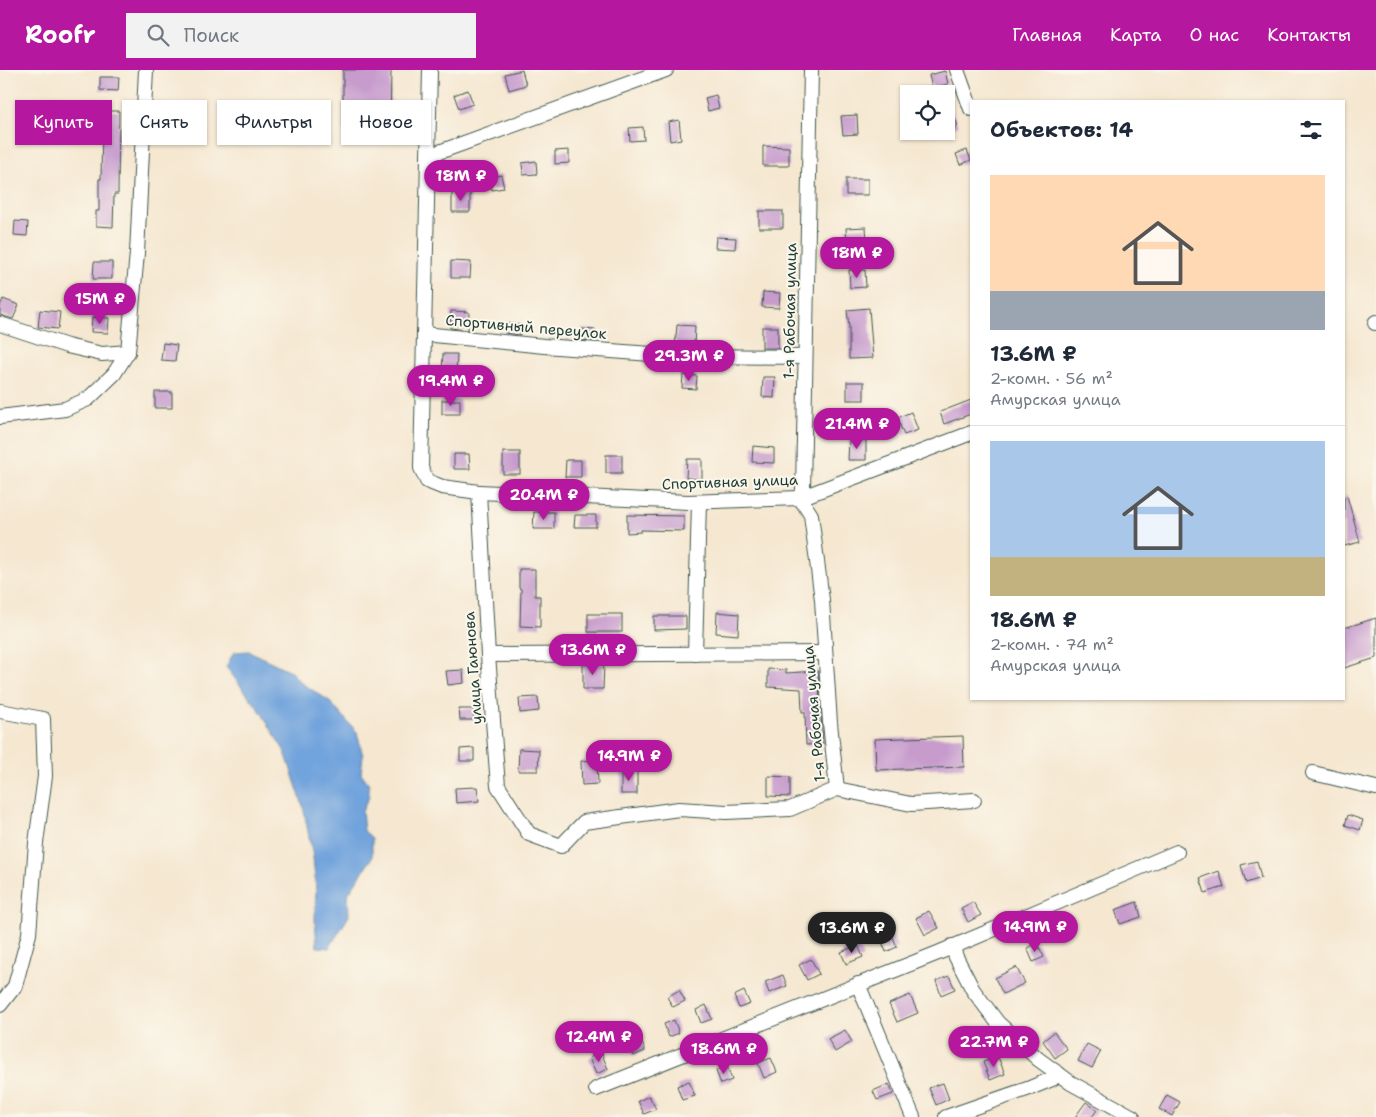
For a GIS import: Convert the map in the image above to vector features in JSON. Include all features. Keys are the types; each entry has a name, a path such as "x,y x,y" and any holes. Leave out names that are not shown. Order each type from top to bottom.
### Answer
{"street":[{"path":"0,417 65,409 88,399 114,374 128,352 137,253 146,70"},
{"path":"430,70 421,468 427,481 442,487 479,492"},
{"path":"428,156 666,70"},
{"name":"1-я Рабочая улица","path":"811,70 802,491 800,498 811,515 822,600 830,723 837,789"},
{"path":"957,70 970,106"},
{"path":"0,324 67,346 102,354 128,352"},
{"name":"Спортивный переулок","path":"424,334 544,346 678,356 805,357"},
{"name":"Спортивная улица","path":"479,492 699,502 800,498 970,434"},
{"name":"улица Гаюнова","path":"479,492 488,655 498,786 529,834 561,846 584,822 679,809 726,812 790,808 837,789"},
{"path":"696,654 699,502"},
{"path":"488,655 825,653"},
{"path":"0,711 43,719 45,776 36,843 29,934 15,986 0,1005"},
{"path":"1313,773 1376,788"},
{"path":"837,789 911,804 974,800"},
{"path":"596,1089 952,946 1177,852"},
{"path":"952,946 973,990 998,1023 1038,1058 1071,1083 1133,1117"},
{"path":"858,984 913,1117"},
{"path":"946,1117 1030,1088 1059,1074"}],"water":[{"path":"249,651 290,671 303,684 328,700 357,732 363,756 361,773 369,784 369,797 362,811 364,831 372,838 372,858 348,894 349,916 329,948 317,947 313,857 303,806 285,752 261,712 226,667 234,652"}],"building":[{"path":"343,70 391,70 391,100 343,100"},
{"path":"522,70 526,85 509,90 505,74"},
{"path":"945,71 948,84 931,85 929,75"},
{"path":"100,77 119,77 118,91 100,90"},
{"path":"468,90 473,104 459,109 454,95"},
{"path":"716,95 719,108 708,111 705,98"},
{"path":"112,111 119,111 118,194 114,194 113,227 96,226 96,211 99,211 99,179 101,179 102,145 112,145"},
{"path":"857,115 858,134 843,135 841,116"},
{"path":"679,120 681,139 670,141 668,122"},
{"path":"643,127 644,140 630,141 629,128"},
{"path":"763,146 789,147 789,166 763,166"},
{"path":"569,150 569,163 555,164 555,151"},
{"path":"967,150 970,160 960,165 956,154"},
{"path":"536,161 537,174 523,175 522,163"},
{"path":"501,175 504,188 492,190 489,178"},
{"path":"846,179 868,179 868,195 846,195"},
{"path":"452,191 470,192 470,212 452,212"},
{"path":"759,211 783,211 783,228 759,228"},
{"path":"15,221 28,222 27,236 14,235"},
{"path":"866,227 867,242 847,243 846,228"},
{"path":"716,237 736,238 735,249 715,248"},
{"path":"451,261 471,262 470,278 451,278"},
{"path":"94,262 112,262 112,279 93,279"},
{"path":"849,270 865,270 866,287 850,288"},
{"path":"763,292 780,293 779,308 762,307"},
{"path":"3,299 19,305 13,319 0,315 0,306"},
{"path":"869,308 873,358 849,359 847,310"},
{"path":"40,310 60,312 58,329 38,327"},
{"path":"451,311 469,312 468,330 450,328"},
{"path":"92,317 109,318 108,333 91,332"},
{"path":"506,323 521,325 520,335 505,333"},
{"path":"677,325 695,326 694,347 675,347"},
{"path":"762,327 778,327 778,348 762,348"},
{"path":"582,329 596,330 595,341 581,340"},
{"path":"163,343 177,345 175,361 161,360"},
{"path":"443,354 457,354 456,375 442,374"},
{"path":"683,375 697,376 696,389 682,388"},
{"path":"763,377 775,377 774,398 762,397"},
{"path":"847,382 864,382 864,400 847,400"},
{"path":"155,392 172,392 172,408 155,408"},
{"path":"442,400 460,400 460,414 442,414"},
{"path":"970,400 970,414 944,424 940,412"},
{"path":"911,412 918,430 904,435 897,418"},
{"path":"849,440 866,440 866,460 848,460"},
{"path":"753,446 774,448 774,463 752,462"},
{"path":"503,452 520,452 520,474 503,474"},
{"path":"454,454 469,454 470,469 454,469"},
{"path":"606,455 622,455 622,473 606,473"},
{"path":"687,459 702,459 702,479 686,478"},
{"path":"566,460 581,460 581,477 565,477"},
{"path":"1347,496 1360,542 1345,546 1345,497"},
{"path":"534,512 554,512 554,529 533,529"},
{"path":"575,515 596,515 596,527 574,527"},
{"path":"627,515 684,516 684,531 641,530 641,532 627,533"},
{"path":"519,569 535,569 535,596 540,596 540,627 520,626 521,589 519,588"},
{"path":"717,612 739,614 738,635 716,633"},
{"path":"588,614 622,614 622,632 588,632"},
{"path":"654,616 686,616 686,629 654,630"},
{"path":"1376,618 1376,658 1345,668 1345,628"},
{"path":"583,664 604,664 603,689 583,689"},
{"path":"768,669 786,670 786,673 818,671 823,744 806,745 805,712 802,712 801,689 768,687"},
{"path":"463,670 464,683 448,685 446,671"},
{"path":"538,697 539,711 520,713 519,698"},
{"path":"459,709 473,709 474,720 460,720"},
{"path":"963,736 964,767 876,770 875,739"},
{"path":"474,748 474,761 460,761 460,749"},
{"path":"519,749 539,750 538,771 518,771"},
{"path":"597,760 598,784 582,785 581,761"},
{"path":"621,770 637,770 637,794 621,794"},
{"path":"768,776 790,777 790,797 768,796"},
{"path":"477,787 479,801 456,803 455,788"},
{"path":"1348,815 1363,820 1360,830 1345,825"},
{"path":"1257,861 1261,878 1246,883 1241,865"},
{"path":"1219,871 1224,887 1205,893 1200,878"},
{"path":"973,902 981,915 968,922 961,908"},
{"path":"1137,902 1141,917 1120,924 1115,910"},
{"path":"929,911 939,928 925,935 916,918"},
{"path":"891,932 897,947 886,952 880,937"},
{"path":"1037,943 1044,957 1033,962 1027,948"},
{"path":"858,945 863,957 846,964 841,952"},
{"path":"811,959 819,974 807,980 799,965"},
{"path":"1016,967 1025,983 1003,994 995,978"},
{"path":"783,975 787,986 769,993 765,982"},
{"path":"949,976 955,989 941,995 936,981"},
{"path":"679,990 685,1001 673,1007 667,997"},
{"path":"744,991 750,1004 739,1008 734,996"},
{"path":"910,995 918,1013 897,1022 889,1004"},
{"path":"706,1005 712,1019 701,1023 696,1010"},
{"path":"674,1020 679,1033 669,1037 664,1024"},
{"path":"845,1030 852,1042 835,1052 828,1039"},
{"path":"1054,1032 1067,1049 1055,1058 1043,1041"},
{"path":"639,1034 645,1051 633,1056 625,1039"},
{"path":"1087,1044 1101,1051 1092,1068 1078,1061"},
{"path":"601,1052 608,1069 596,1074 589,1058"},
{"path":"998,1057 1005,1074 990,1080 983,1062"},
{"path":"771,1058 777,1072 764,1078 758,1063"},
{"path":"727,1066 732,1080 721,1084 716,1071"},
{"path":"689,1081 695,1096 682,1100 677,1086"},
{"path":"943,1083 949,1099 936,1105 929,1088"},
{"path":"889,1084 893,1094 877,1100 873,1091"},
{"path":"1167,1095 1180,1102 1172,1116 1159,1109"},
{"path":"649,1096 656,1109 644,1114 638,1101"},
{"path":"1086,1102 1097,1110 1092,1117 1075,1117"}]}
